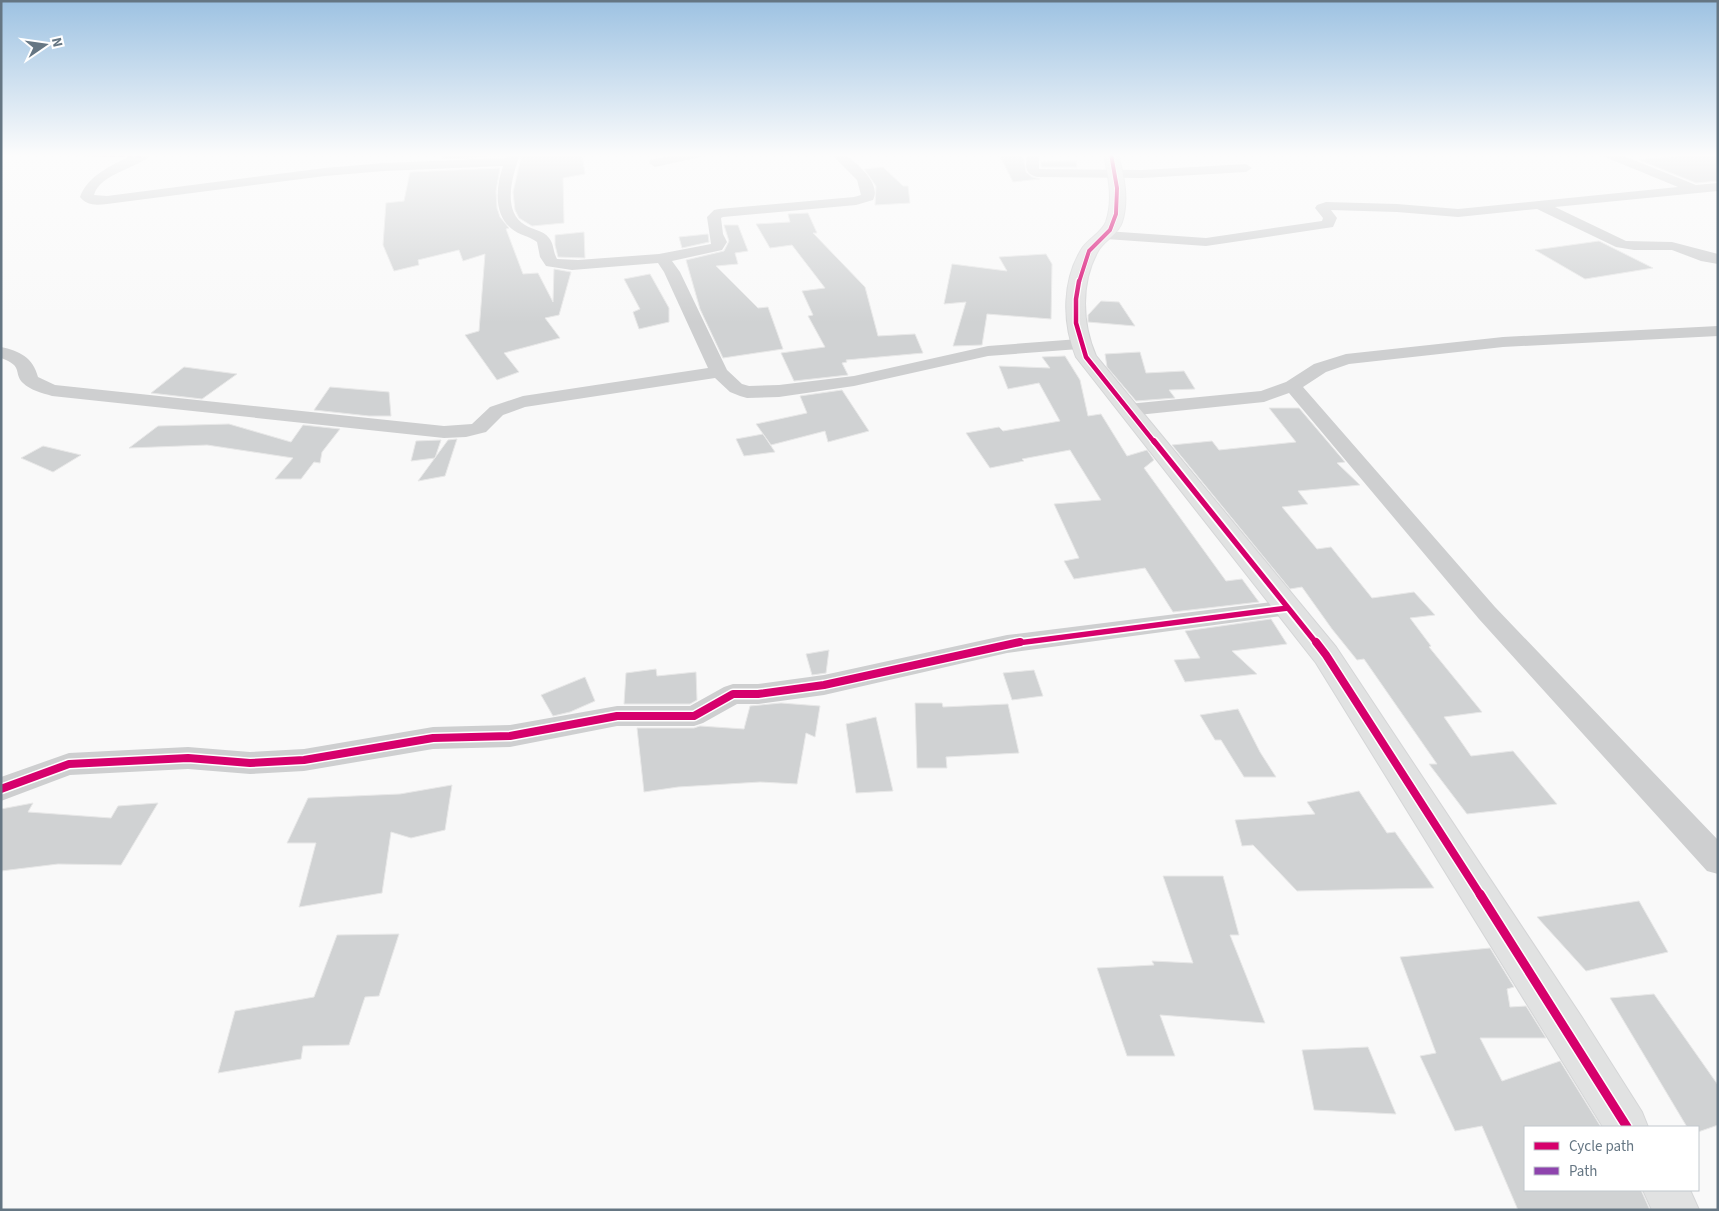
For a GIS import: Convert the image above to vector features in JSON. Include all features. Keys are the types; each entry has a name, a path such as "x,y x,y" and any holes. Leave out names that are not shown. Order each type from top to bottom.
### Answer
{"street":[{"path":"508,211 517,227 542,238 546,244 548,260 551,263 568,265 662,258 705,250 720,242 713,225 714,217 719,213 747,211"},
{"path":"1116,211 1112,226 1106,235 1090,248 1077,282 1075,325 1079,344 1086,357 1326,655 1570,1033 1626,1126"},
{"path":"1106,235 1206,242 1328,224 1330,218 1324,211"},
{"path":"1428,211 1458,213 1483,211"},
{"path":"1551,211 1621,244 1635,247 1670,246 1706,258 1718,259"},
{"path":"662,258 672,272 718,372 736,388 746,392 759,393 854,381 988,351 1079,344"},
{"path":"1128,410 1240,400 1264,396 1292,386 1320,368 1346,359 1503,342 1718,331"},
{"path":"1,352 10,354 22,361 28,370 29,379 38,385 52,390 444,432 480,428 490,416 505,408 523,402 718,372"},
{"path":"1292,386 1487,613 1718,861"},
{"path":"1,789 69,764 188,758 250,763 304,760 433,738 510,736 617,716 694,716 733,694 758,694 824,685 1007,644 1288,608"},
{"path":"1666,1191 1677,1210"}],"building":[{"path":"385,211 498,211 500,217 509,228 506,229 523,274 538,273 553,302 554,269 571,272 559,315 545,318 560,338 504,353 519,372 497,380 465,335 479,331 485,254 463,261 459,250 418,260 419,265 394,271 383,245"},
{"path":"515,211 564,211 564,223 532,226 519,218"},
{"path":"808,213 817,233 813,233 865,287 878,336 915,334 923,353 846,360 847,362 842,363 848,375 794,381 781,353 825,347 808,316 813,315 802,291 825,288 792,245 770,248 756,224 790,222 788,214"},
{"path":"724,225 738,225 748,251 735,253 738,264 716,266 758,308 768,307 783,349 723,358 700,309 686,260 724,251 729,241"},
{"path":"584,232 585,258 558,257 555,235"},
{"path":"708,234 709,242 682,248 679,237"},
{"path":"1599,241 1653,268 1585,279 1535,250"},
{"path":"1046,254 1052,264 1051,319 987,314 982,345 953,346 966,302 944,304 952,264 1007,271 999,257"},
{"path":"650,274 669,308 669,322 639,329 633,312 640,309 624,279"},
{"path":"1101,301 1119,302 1135,326 1088,322 1088,315"},
{"path":"1140,352 1146,373 1184,371 1195,389 1169,390 1175,398 1136,401 1107,367 1105,354"},
{"path":"1065,356 1080,380 1088,416 1101,414 1127,456 1147,450 1154,460 1144,468 1226,581 1242,579 1259,602 1173,612 1145,568 1074,579 1064,561 1079,558 1054,504 1101,500 1070,450 1022,459 1024,461 990,468 966,433 999,427 1003,431 1060,421 1039,383 1008,389 999,366 1050,368 1042,357"},
{"path":"184,367 237,374 202,399 151,393"},
{"path":"330,387 389,392 391,416 369,416 314,410"},
{"path":"842,390 869,431 828,442 825,431 771,445 756,424 807,413 800,396"},
{"path":"1269,408 1299,408 1345,462 1337,463 1360,485 1298,491 1308,504 1282,507 1317,549 1331,547 1372,598 1414,592 1435,615 1410,618 1431,646 1429,647 1482,712 1444,717 1471,756 1513,751 1557,804 1467,814 1429,764 1437,764 1364,659 1357,660 1302,587 1290,589 1172,445 1212,441 1219,450 1296,442"},
{"path":"229,424 291,442 303,425 340,429 322,452 320,463 314,462 301,479 275,479 293,458 207,445 129,448 158,426"},
{"path":"763,434 775,452 744,456 736,439"},
{"path":"457,439 445,476 418,481 448,440"},
{"path":"441,440 435,458 411,461 416,441"},
{"path":"43,446 81,455 53,472 21,458"},
{"path":"1271,619 1287,644 1232,651 1257,674 1185,682 1174,660 1200,658 1185,631"},
{"path":"829,650 826,673 812,675 806,654"},
{"path":"656,669 657,676 696,672 697,700 690,704 624,704 626,673"},
{"path":"1034,670 1043,696 1012,700 1003,673"},
{"path":"585,677 595,701 570,712 553,716 541,695"},
{"path":"781,703 820,706 815,737 806,733 797,784 760,782 678,787 644,792 637,728 694,728 700,726 744,729 750,706"},
{"path":"915,703 942,703 943,707 1008,704 1019,753 946,757 947,768 917,768"},
{"path":"1238,709 1260,752 1276,777 1244,777 1221,740 1215,740 1200,715"},
{"path":"876,717 893,791 856,793 846,724"},
{"path":"452,785 445,830 411,838 391,832 382,893 299,907 316,843 287,843 308,798 400,794"},
{"path":"1359,791 1387,833 1395,832 1434,888 1297,891 1253,845 1242,846 1235,820 1315,814 1307,802"},
{"path":"33,803 28,812 111,818 118,806 158,803 121,865 58,864 1,871 1,809"},
{"path":"1163,876 1223,876 1239,935 1230,935 1265,1023 1160,1015 1175,1056 1127,1056 1097,968 1154,965 1152,961 1193,963"},
{"path":"1639,901 1668,952 1586,971 1537,917"},
{"path":"399,934 379,996 365,997 349,1045 303,1046 301,1059 218,1073 235,1011 314,997 337,935"},
{"path":"1490,948 1514,987 1507,989 1510,1007 1526,1006 1546,1038 1480,1038 1502,1081 1560,1061 1600,1126 1524,1126 1524,1191 1641,1191 1650,1210 1518,1210 1482,1126 1455,1131 1420,1056 1436,1053 1400,957"},
{"path":"1654,994 1718,1085 1718,1125 1699,1132 1699,1126 1686,1126 1610,998"},
{"path":"1368,1047 1396,1114 1314,1110 1302,1050"}],"cycle path":[{"path":"1116,211 1110,230 1088,253 1077,288 1076,323 1081,346 1086,357 1326,655 1569,1033 1626,1126"},
{"path":"1,789 69,764 188,758 250,763 304,760 433,738 510,736 617,716 694,716 733,694 758,694 824,685 1007,644 1288,608"}]}
